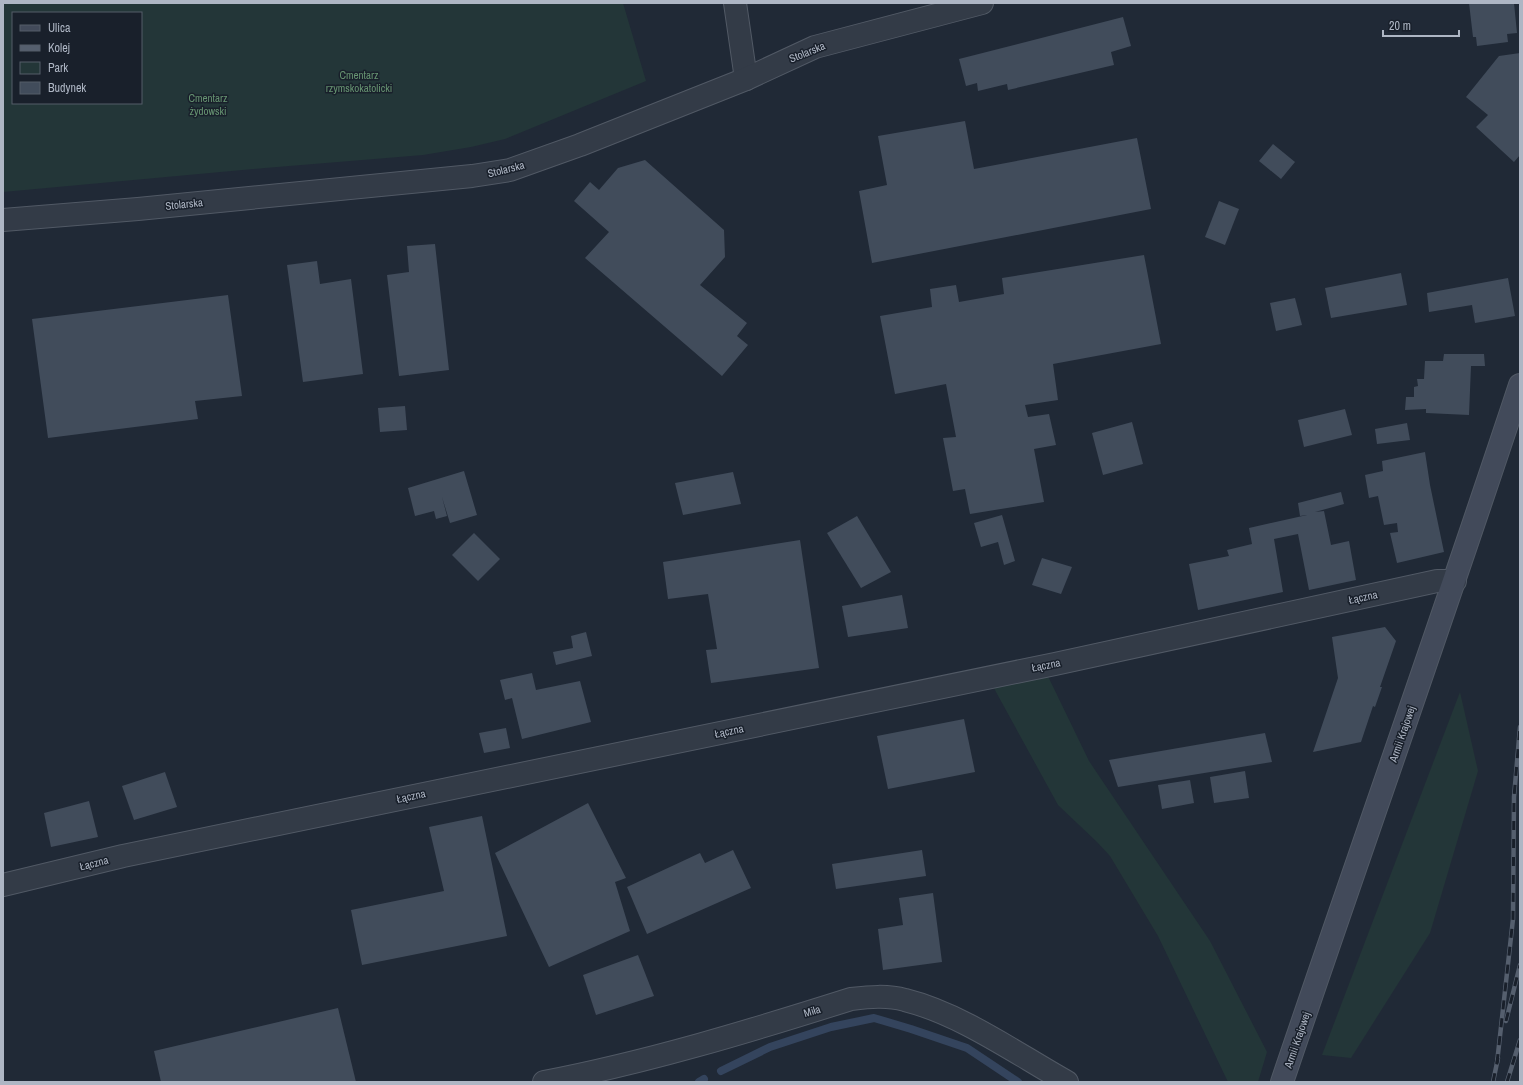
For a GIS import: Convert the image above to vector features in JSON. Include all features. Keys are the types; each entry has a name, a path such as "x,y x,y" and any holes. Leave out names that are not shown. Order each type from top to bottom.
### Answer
{"street":[{"path":"735,3 746,79"},
{"name":"Stolarska","path":"3,220 138,209 472,176 510,170 580,146 746,79 815,47 982,3"},
{"name":"Armii Krajowej","path":"1282,1082 1455,581 1520,385"},
{"name":"Łączna","path":"3,885 123,856 1055,664 1437,582 1455,581"},
{"name":"Miła","path":"544,1082 667,1054 851,999 876,996 904,1000 931,1009 965,1024 1068,1082"}],"green space":[{"name":"Cmentarz rzymskokatolicki","path":"3,3 623,3 646,81 505,139 471,147 423,155 3,192"},
{"path":"1043,666 1089,761 1210,941 1267,1052 1258,1082 1228,1082 1158,936 1110,856 1058,805 989,677"},
{"path":"1460,692 1478,771 1430,933 1351,1058 1322,1055"}],"building":[{"path":"1469,3 1514,3 1517,33 1507,34 1508,42 1477,46 1476,37 1473,37"},
{"path":"1123,17 1131,46 1111,52 1114,65 1008,90 1007,84 978,91 977,83 966,86 959,59"},
{"path":"1520,53 1520,155 1514,162 1476,127 1488,115 1466,97 1499,56"},
{"path":"965,121 974,169 1137,138 1151,209 872,263 859,191 887,185 878,136"},
{"path":"1273,144 1295,162 1281,179 1259,161"},
{"path":"645,160 724,230 725,257 700,285 747,323 737,336 748,345 722,376 585,258 609,232 574,201 590,182 599,190 618,168"},
{"path":"1219,201 1239,209 1225,245 1205,237"},
{"path":"435,244 449,370 399,376 387,275 409,272 407,246"},
{"path":"1144,255 1161,344 1053,364 1058,400 1025,405 1028,417 1049,414 1056,445 1034,449 1044,502 970,514 965,489 953,491 943,438 956,437 946,384 895,394 880,316 932,307 930,289 956,285 959,302 1004,294 1002,278"},
{"path":"317,261 320,284 351,279 363,374 303,382 287,265"},
{"path":"1401,273 1407,305 1331,318 1325,288"},
{"path":"1508,278 1515,316 1475,323 1472,305 1429,312 1427,293"},
{"path":"228,295 242,396 195,401 198,419 48,438 32,319"},
{"path":"1295,298 1302,325 1276,331 1270,303"},
{"path":"1444,354 1484,354 1485,366 1471,366 1469,415 1426,413 1426,409 1405,410 1406,397 1414,397 1414,387 1418,386 1417,379 1424,379 1425,361 1443,361"},
{"path":"405,406 407,430 380,432 378,408"},
{"path":"1345,409 1352,435 1304,447 1298,420"},
{"path":"1132,422 1143,464 1103,475 1092,433"},
{"path":"1407,423 1410,440 1377,444 1375,429"},
{"path":"1425,452 1430,485 1444,552 1397,563 1390,533 1398,532 1397,523 1384,525 1378,496 1369,498 1365,475 1383,471 1382,461"},
{"path":"464,471 477,515 450,523 442,497 447,516 436,519 434,511 415,516 408,488"},
{"path":"733,472 741,504 683,515 675,483"},
{"path":"1341,492 1344,504 1315,512 1324,511 1331,545 1349,541 1356,580 1309,590 1298,534 1274,539 1283,592 1198,610 1189,564 1229,556 1227,550 1252,544 1249,528 1307,515 1300,516 1298,503"},
{"path":"1002,515 1015,561 1004,565 998,542 981,547 974,523"},
{"path":"857,516 891,572 861,588 827,533"},
{"path":"474,533 500,559 478,581 452,555"},
{"path":"800,540 819,668 711,683 706,650 717,649 708,594 668,599 663,562"},
{"path":"1042,558 1072,567 1061,594 1032,585"},
{"path":"902,595 908,628 848,637 842,606"},
{"path":"1385,627 1396,641 1380,687 1382,687 1375,707 1373,706 1361,742 1313,752 1338,678 1332,637"},
{"path":"586,632 592,656 556,665 553,652 573,648 571,636"},
{"path":"532,673 536,690 580,681 591,722 522,739 512,698 505,700 500,680"},
{"path":"964,719 975,772 888,789 877,736"},
{"path":"506,728 510,748 484,753 479,733"},
{"path":"1265,733 1272,762 1118,787 1109,760"},
{"path":"1245,771 1249,798 1214,803 1210,777"},
{"path":"165,772 177,807 134,820 122,786"},
{"path":"1190,780 1194,803 1162,809 1158,785"},
{"path":"89,801 98,837 51,847 44,813"},
{"path":"588,803 626,878 615,882 630,931 549,967 495,853"},
{"path":"482,816 507,936 362,965 351,910 444,891 429,827"},
{"path":"733,850 751,888 647,934 627,887 700,853 705,863"},
{"path":"922,850 926,876 836,889 832,864"},
{"path":"933,893 942,962 883,970 878,929 903,925 899,898"},
{"path":"638,955 654,996 596,1015 583,975"},
{"path":"338,1008 356,1082 161,1082 154,1051"}],"waterway":[{"path":"721,1071 770,1047 831,1027 874,1018 967,1048 1018,1082"},
{"path":"699,1082 704,1079"}],"railway":[{"path":"1497,1063 1513,919 1514,797 1520,727"},
{"path":"1506,1021 1520,965"},
{"path":"1507,1082 1520,1040"},
{"path":"1493,1082 1498,1058"}],"park label":[{"name":"Cmentarz żydowski","path":"208,104"}]}
